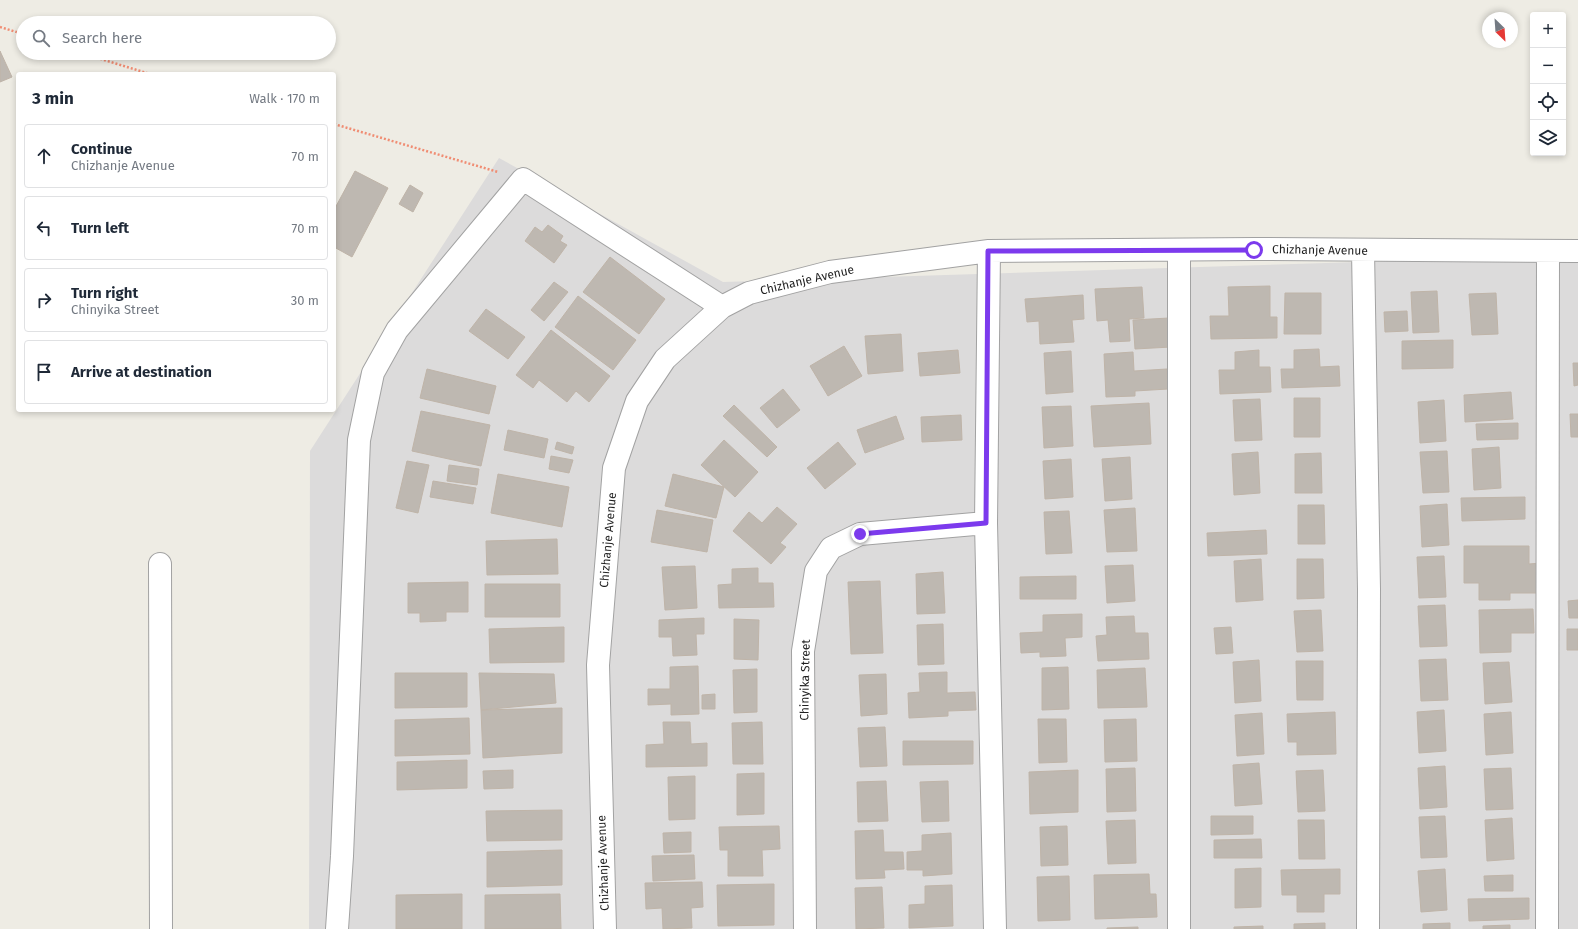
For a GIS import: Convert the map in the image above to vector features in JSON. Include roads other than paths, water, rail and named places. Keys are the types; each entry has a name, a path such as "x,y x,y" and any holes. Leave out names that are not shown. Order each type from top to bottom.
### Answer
{"street":[{"path":"337,929 342,856 359,440 373,373 396,330 523,179 722,307"},
{"path":"1179,250 1179,929"},
{"path":"1363,250 1369,589 1368,929"},
{"path":"988,251 986,523 995,929"},
{"name":"Chizhanje Avenue","path":"605,929 598,664 614,468 637,401 666,359 722,307 748,293 830,272 988,251 1578,251"},
{"path":"1547,929 1548,251"},
{"name":"Chinyika Street","path":"805,929 803,651 816,571 831,548 860,534 986,523"},
{"path":"160,564 161,929"}]}
